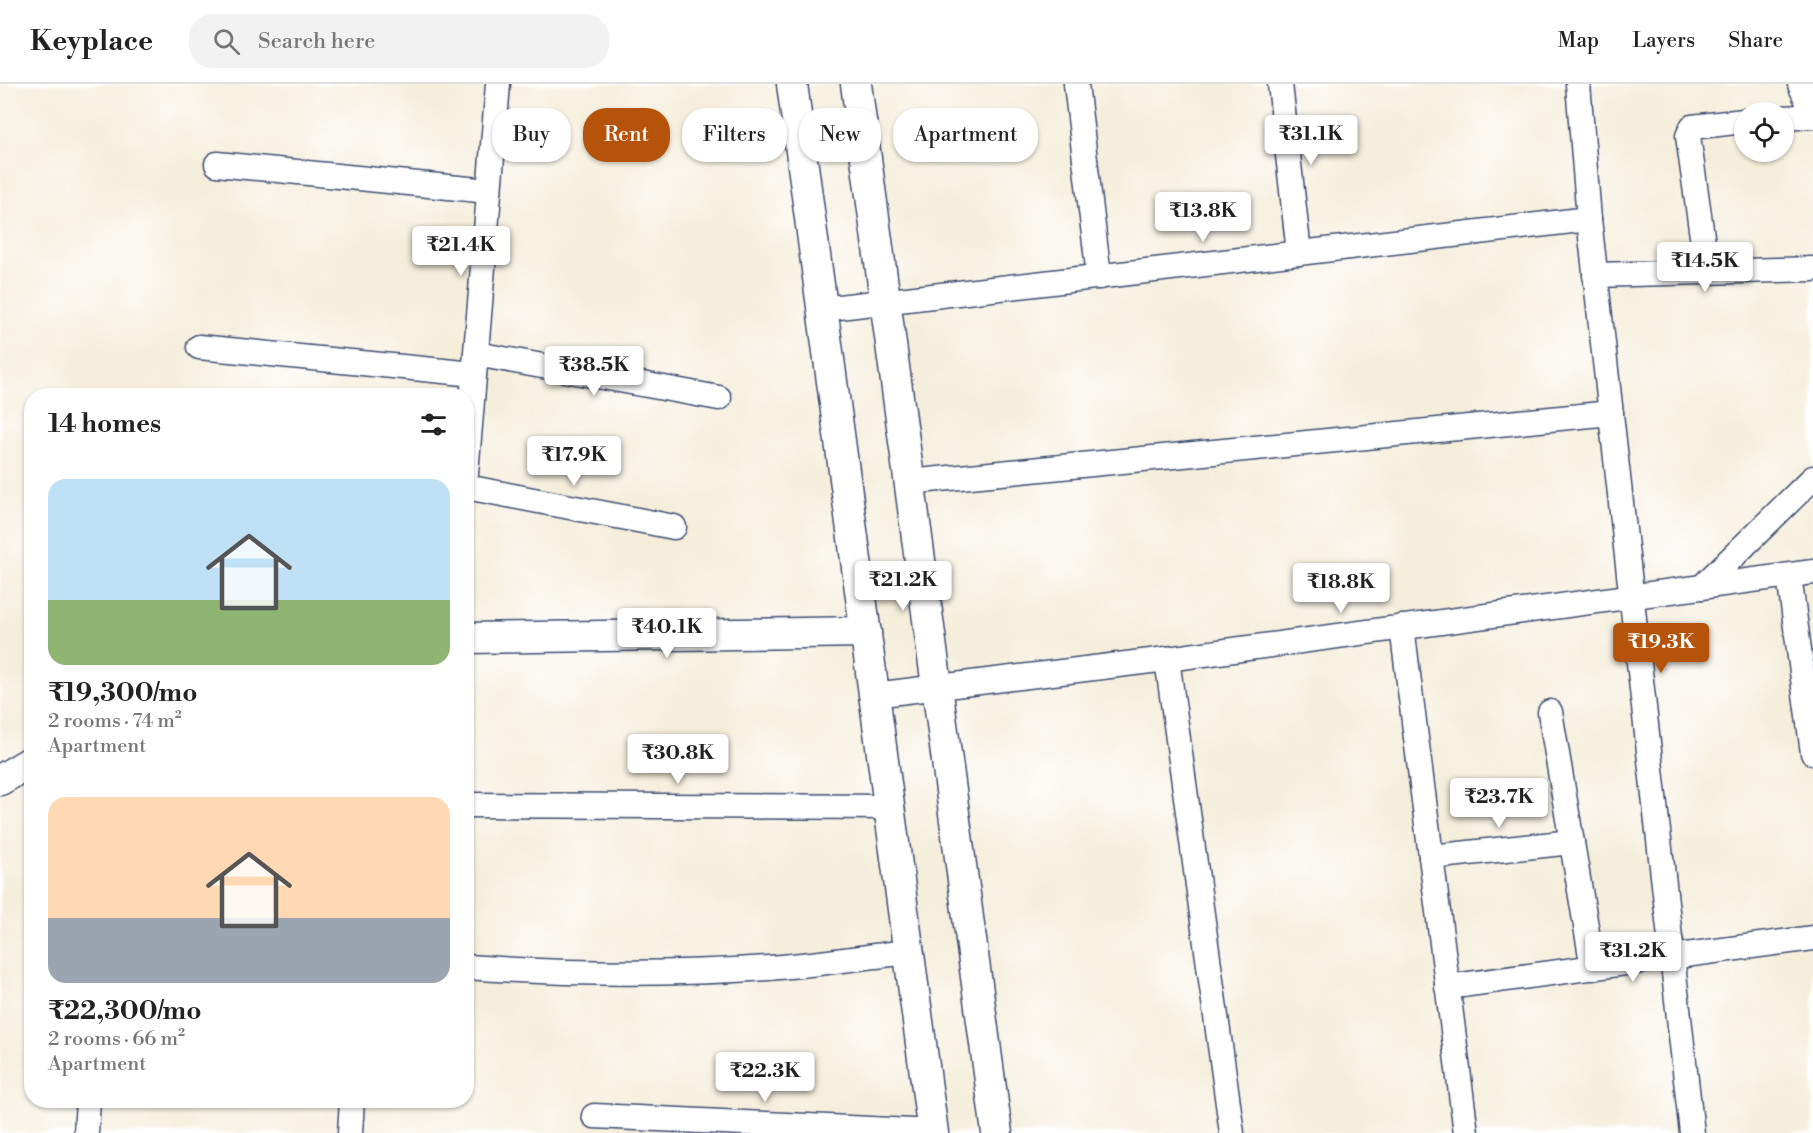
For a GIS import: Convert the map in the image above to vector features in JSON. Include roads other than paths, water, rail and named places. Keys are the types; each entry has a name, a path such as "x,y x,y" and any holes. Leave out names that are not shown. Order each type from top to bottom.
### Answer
{"street":[{"path":"473,388 498,84"},
{"path":"594,1116 933,1132 792,84"},
{"path":"856,84 997,1133"},
{"path":"1076,84 1099,277"},
{"path":"1280,84 1299,253"},
{"path":"1578,84 1589,219 1692,1133"},
{"path":"1803,84 1813,106"},
{"path":"1794,117 1813,116"},
{"path":"1707,272 1688,136 1692,127 1734,122"},
{"path":"217,164 489,191"},
{"path":"822,309 1589,219"},
{"path":"1595,274 1813,269"},
{"path":"199,347 475,364 719,398"},
{"path":"909,482 1611,413"},
{"path":"1702,587 1813,478"},
{"path":"474,489 674,528"},
{"path":"874,695 1167,659 1813,572"},
{"path":"1789,576 1813,753"},
{"path":"1402,627 1466,1133"},
{"path":"474,638 866,632"},
{"path":"1167,659 1232,1133"},
{"path":"1550,712 1593,968"},
{"path":"0,780 24,766"},
{"path":"474,805 890,807"},
{"path":"1431,857 1572,842"},
{"path":"1447,987 1813,938"},
{"path":"474,968 556,973 642,973 769,968 909,952"},
{"path":"86,1133 88,1108"},
{"path":"350,1133 352,1108"}]}
